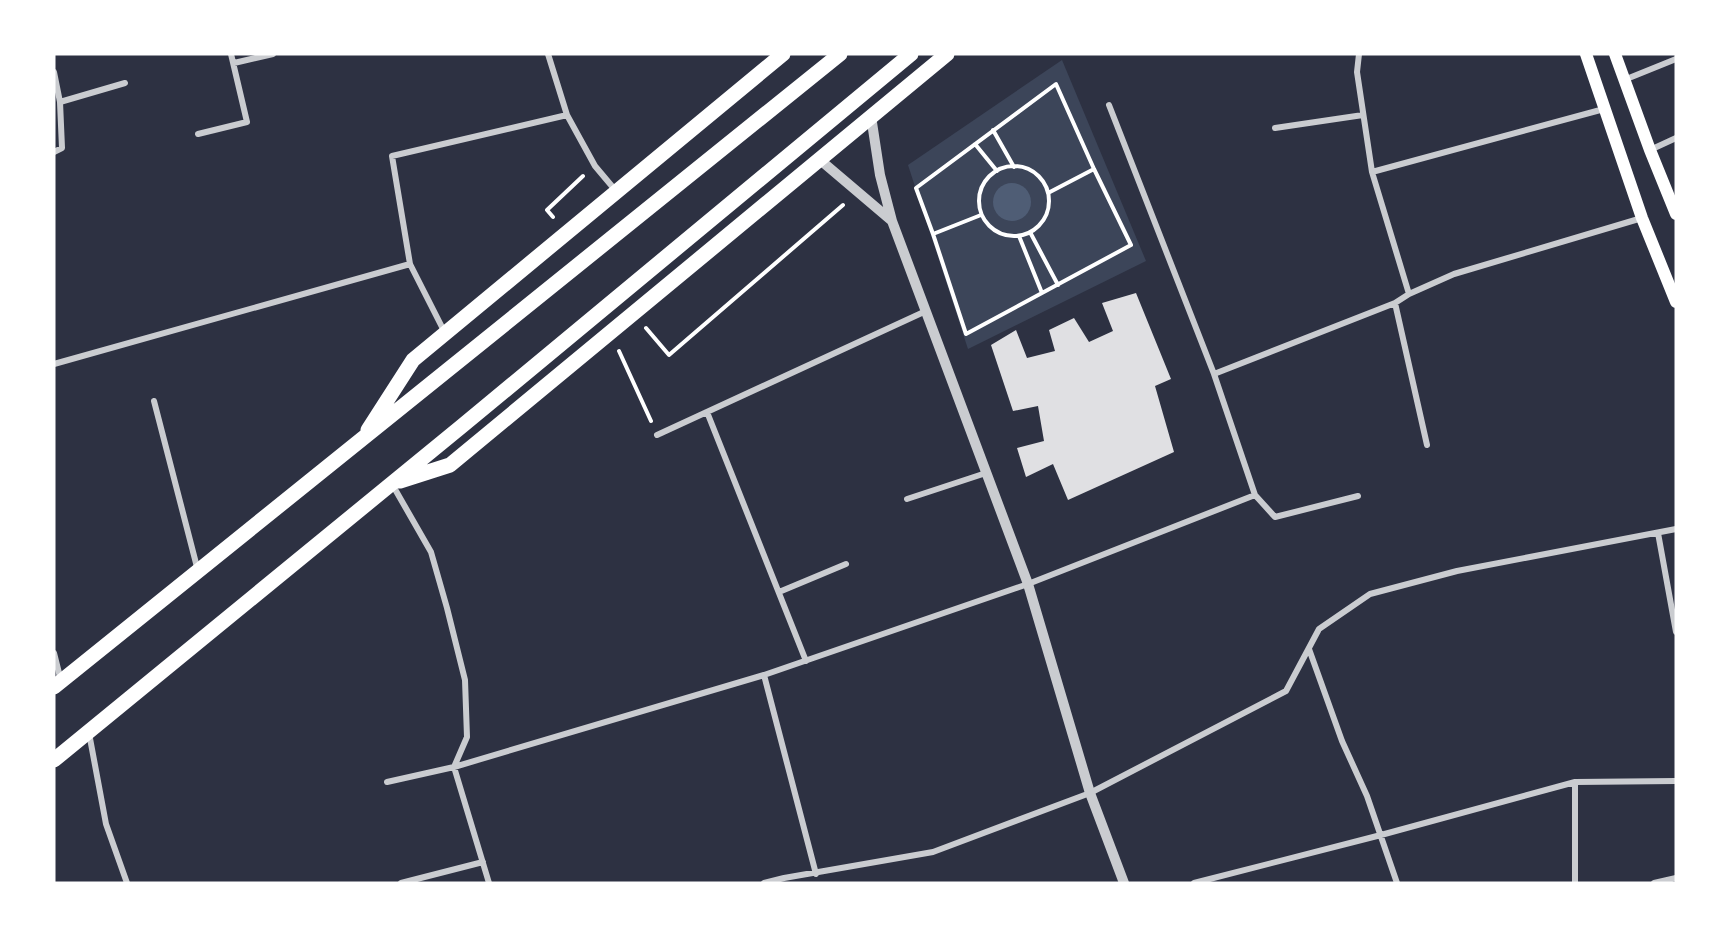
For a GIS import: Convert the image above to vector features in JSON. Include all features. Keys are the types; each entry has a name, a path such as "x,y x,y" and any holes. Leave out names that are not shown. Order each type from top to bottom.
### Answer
{"main road":[{"path":"362,440 413,360 782,54"},
{"path":"57,684 840,54"},
{"path":"54,760 392,484 911,54"},
{"path":"392,484 450,465 947,54"},
{"path":"1586,54 1642,219 1676,302"},
{"path":"1615,54 1676,214"}],"street":[{"path":"198,134 247,122 231,54"},
{"path":"234,63 273,54"},
{"path":"548,54 567,115 595,166 617,191"},
{"path":"1359,54 1357,72 1372,172 1408,294"},
{"path":"1624,80 1676,59"},
{"path":"54,72 60,102 62,148 54,152"},
{"path":"60,102 124,83"},
{"path":"1109,105 1214,374 1255,495 1275,517 1358,496"},
{"path":"1372,172 1604,109"},
{"path":"445,333 410,264 392,156 567,115"},
{"path":"1275,128 1363,115"},
{"path":"871,116 880,175 892,221 1028,584 1090,793 1124,883"},
{"path":"1650,150 1676,138"},
{"path":"819,159 892,221"},
{"path":"1214,374 1395,303 1408,294 1454,274 1642,219"},
{"path":"54,364 410,264"},
{"path":"1395,303 1427,445"},
{"path":"657,435 926,312"},
{"path":"154,401 199,571"},
{"path":"707,412 806,661"},
{"path":"907,499 986,473"},
{"path":"392,484 431,552 465,680 467,737 454,767 489,883"},
{"path":"387,782 454,767 764,675 1028,584 1255,495"},
{"path":"764,883 933,852 1090,793 1286,691 1319,629 1370,594 1457,571 1676,529"},
{"path":"1658,533 1676,632"},
{"path":"779,592 846,564"},
{"path":"1309,649 1342,741 1367,796 1397,883"},
{"path":"54,653 57,684"},
{"path":"764,675 816,873"},
{"path":"88,732 106,824 127,883"},
{"path":"1194,883 1575,782 1676,781"},
{"path":"1575,782 1575,883"},
{"path":"401,883 483,862"},
{"path":"1654,883 1676,878"}],"path":[{"path":"1056,84 1131,245 966,334 916,188 993,130 1056,84"},
{"path":"993,130 1014,166"},
{"path":"975,144 997,171"},
{"path":"547,210 595,166"},
{"path":"1014,166 1025,168 1043,182 1047,193 1046,215 1040,225 1030,232 1019,236 996,232 987,225 981,215 980,193 984,182 997,171 1014,166"},
{"path":"1047,193 1094,169"},
{"path":"669,355 857,193"},
{"path":"933,234 981,215"},
{"path":"1030,232 1058,285"},
{"path":"1019,236 1042,293"},
{"path":"611,332 657,435"}],"shaded area":[{"path":"1062,60 1146,261 968,349 908,165"},
{"path":"1012,183 1026,188 1031,202 1026,216 1012,221 998,216 993,202 998,188"}],"building":[{"path":"1136,293 1171,379 1155,386 1174,452 1068,500 1053,464 1026,477 1017,448 1044,441 1038,406 1013,411 991,345 1016,330 1027,358 1055,351 1049,330 1074,318 1089,342 1113,331 1102,303"}]}
